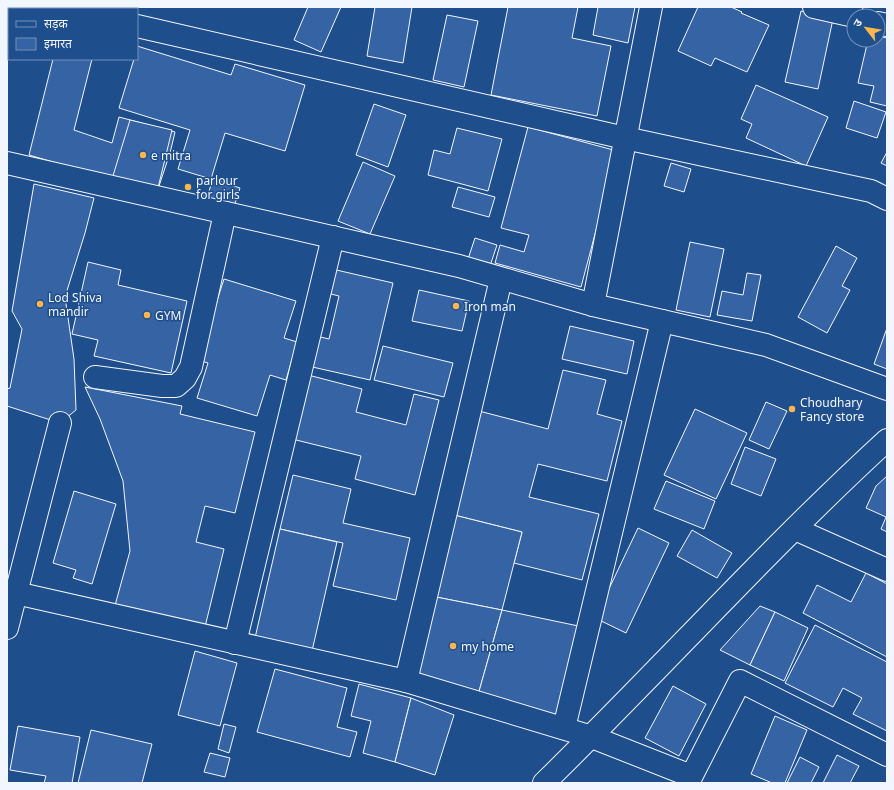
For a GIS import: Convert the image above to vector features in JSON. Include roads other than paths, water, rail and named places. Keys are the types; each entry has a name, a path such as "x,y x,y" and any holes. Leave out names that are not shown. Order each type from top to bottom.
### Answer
{"street":[{"path":"592,305 651,7"},
{"path":"814,7 846,14"},
{"path":"138,26 625,138 871,191 887,199"},
{"path":"7,163 459,266 592,305 766,345 887,389"},
{"path":"95,377 162,386 176,386 185,378 191,367 225,213"},
{"path":"235,643 333,237"},
{"path":"406,681 501,279"},
{"path":"564,728 662,321"},
{"path":"7,628 11,592 60,423"},
{"path":"544,783 842,481 887,440"},
{"path":"796,529 887,570"},
{"path":"11,592 406,681 592,736 689,780 740,681 887,755"}],"place":[{"name":"e mitra","path":"143,155"},
{"name":"parlour for girls","path":"188,187"},
{"name":"Lod Shiva mandir","path":"40,304"},
{"name":"Iron man","path":"456,306"},
{"name":"GYM","path":"147,315"},
{"name":"Choudhary Fancy store","path":"792,409"},
{"name":"my home","path":"453,646"}]}
